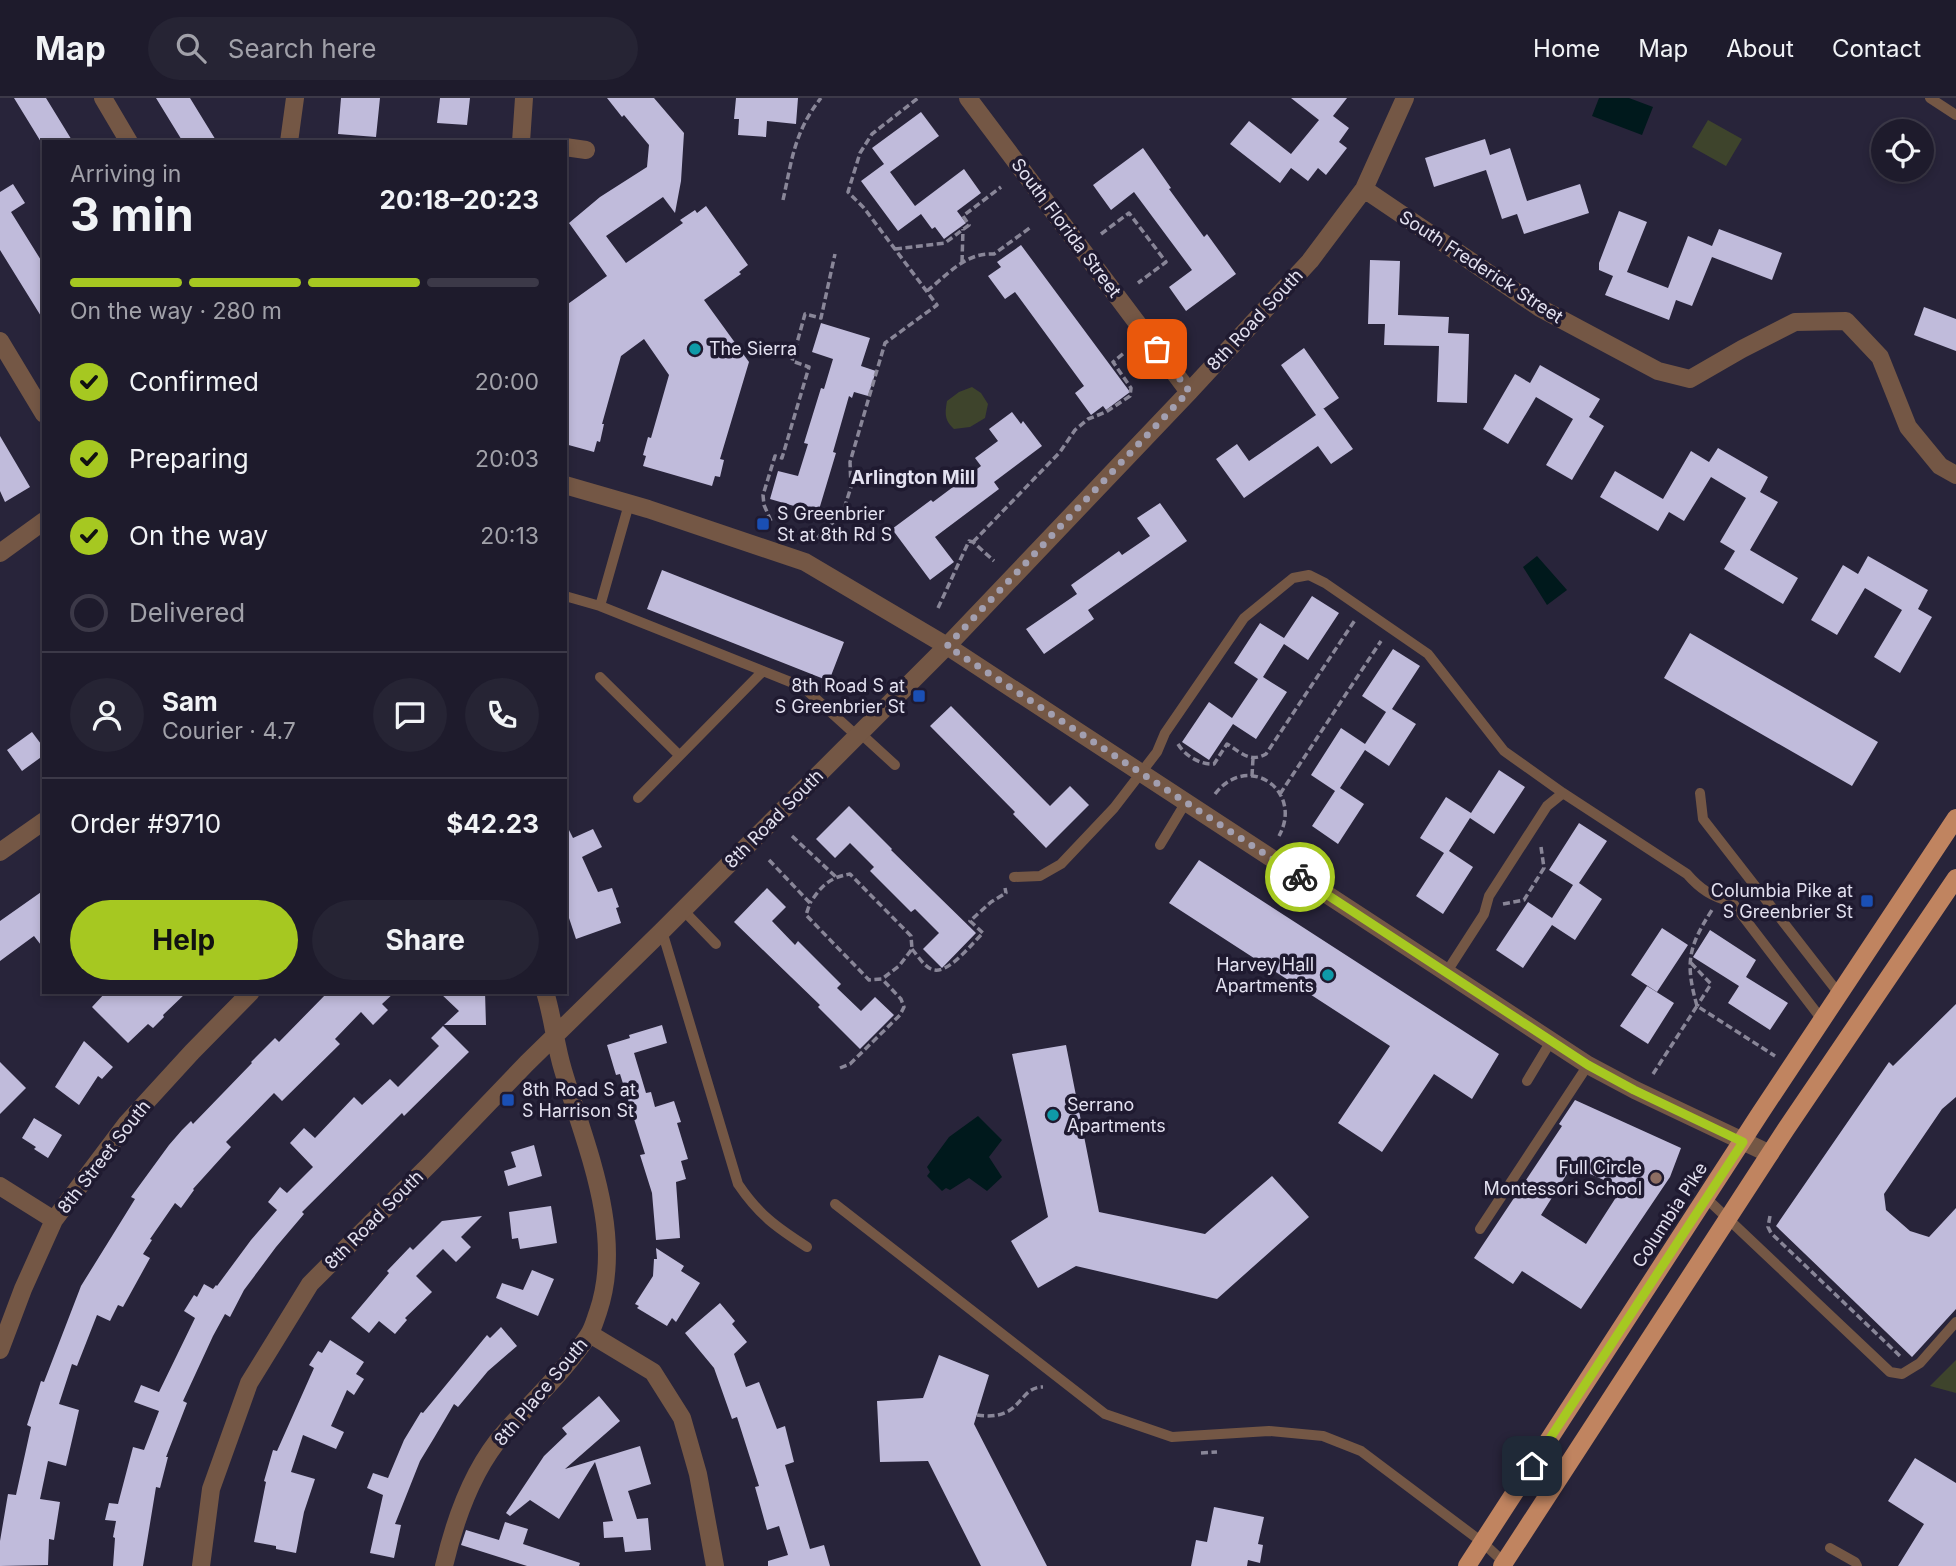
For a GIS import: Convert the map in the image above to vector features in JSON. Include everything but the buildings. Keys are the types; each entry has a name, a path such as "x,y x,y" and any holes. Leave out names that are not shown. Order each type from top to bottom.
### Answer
{"main road":[{"name":"Columbia Pike","path":"1466,1566 1956,818"},
{"path":"1505,1565 1770,1154 1956,878"}],"street":[{"path":"103,98 128,140"},
{"path":"289,140 295,98"},
{"path":"524,98 525,140"},
{"name":"South Florida Street","path":"968,98 1189,391"},
{"name":"8th Road South","path":"201,1566 211,1489 249,1383 310,1284 555,1034 947,646 1310,261 1364,189 1400,100"},
{"path":"567,147 586,150"},
{"name":"South Frederick Street","path":"1364,189 1540,308 1658,371 1690,379 1794,322 1846,321 1880,357 1908,427 1940,466 1956,475"},
{"path":"0,341 42,411"},
{"path":"567,486 805,562 947,646 1588,1065 1634,1090 1770,1154"},
{"path":"0,553 42,522"},
{"path":"0,852 42,822"},
{"name":"8th Street South","path":"0,1350 54,1220 127,1123 249,994"},
{"name":"8th Place South","path":"444,1566 453,1529 474,1478 503,1434 550,1386 590,1334 604,1294 608,1237 591,1158 562,1067 545,994"},
{"path":"0,1186 54,1220"},
{"path":"590,1334 653,1372 682,1418 698,1474 715,1566"}],"lane":[{"path":"1930,99 1956,115"},
{"path":"600,606 629,504"},
{"path":"1010,881 1040,876 1061,864 1114,808 1157,752 1168,729 1244,618 1293,578 1309,575 1325,583 1428,654 1504,751 1687,874 1700,889 1716,898 1732,902 1823,1021"},
{"path":"567,597 600,606 808,690 895,765"},
{"path":"638,797 763,671"},
{"path":"600,677 679,755"},
{"path":"1446,973 1484,914 1489,896 1547,806 1563,793"},
{"path":"1700,793 1703,819 1840,995"},
{"path":"1160,845 1186,802"},
{"path":"683,910 716,944"},
{"path":"662,931 738,1184 751,1205 771,1224 807,1247"},
{"path":"1527,1082 1551,1041"},
{"path":"1480,1230 1588,1065"},
{"path":"1706,1198 1890,1372 1902,1374 1920,1363 1956,1322"},
{"path":"835,1204 1105,1414 1172,1437 1269,1431 1323,1436 1361,1451 1482,1542 1505,1565"},
{"path":"1830,1548 1857,1566"}],"path":[{"path":"783,200 801,127 821,98"},
{"path":"816,539 844,509 851,487 850,462 885,343 937,304 864,208 848,192 860,153 872,134 918,98"},
{"path":"895,249 945,243 969,225 962,216 1001,187"},
{"path":"1101,234 1129,213 1166,262 1138,283"},
{"path":"927,291 967,259 994,254 1031,227"},
{"path":"962,264 963,229"},
{"path":"771,521 764,506 763,495 775,456 782,458 809,367 792,361 805,314 821,318 835,254"},
{"path":"938,608 969,541 973,542 1060,452 1075,430 1088,419 1106,412 1130,396 1131,388 1113,362 1124,353"},
{"path":"973,542 994,561"},
{"path":"1168,729 1176,736 1181,750 1205,765 1214,764 1227,744 1250,758 1266,754 1362,609"},
{"path":"1280,794 1390,628"},
{"path":"1252,775 1254,758"},
{"path":"1214,794 1223,783 1241,776 1252,775 1270,783 1280,794 1286,809 1285,824 1279,836"},
{"path":"792,836 836,877"},
{"path":"1502,904 1524,900 1544,867 1539,839"},
{"path":"769,860 810,902"},
{"path":"912,949 900,966 882,979 869,980 806,915 810,902 820,888 836,877 850,874 911,936 912,949 930,969 939,971 948,968 983,933 970,921 991,902 1006,893 1010,881"},
{"path":"1716,898 1712,911 1693,944 1689,971 1697,1006 1775,1056"},
{"path":"1653,1074 1711,984 1691,963"},
{"path":"840,1068 850,1065 900,1015 904,1007 901,999 882,979"},
{"path":"1770,1216 1768,1227 1771,1233 1913,1368"}],"green space":[{"path":"1708,120 1742,139 1726,166 1692,147"},
{"path":"972,387 981,393 988,404 985,418 970,427 954,429 946,416 947,401"},
{"path":"1956,1360 1956,1393 1930,1386"}],"shaded area":[{"path":"1599,98 1629,98 1653,107 1642,135 1592,116"},
{"path":"1537,556 1567,590 1547,605 1523,567"},
{"path":"978,1116 1002,1140 989,1157 1002,1177 987,1191 969,1178 950,1190 946,1188 942,1191 927,1176 930,1172 927,1167 949,1137"}],"way so far":[{"path":"1157,349 1189,391 947,646 1300,877"}],"place":[{"name":"The Sierra","path":"695,349"},
{"name":"S Greenbrier St at 8th Rd S","path":"763,524"},
{"name":"8th Road S at S Greenbrier St","path":"919,696"},
{"name":"Columbia Pike at S Greenbrier St","path":"1867,901"},
{"name":"Harvey Hall Apartments","path":"1328,975"},
{"name":"8th Road S at S Harrison St","path":"508,1100"},
{"name":"Serrano Apartments","path":"1053,1115"},
{"name":"Full Circle Montessori School","path":"1656,1178"}],"district":[{"name":"Arlington Mill","path":"913,477"}],"route":[{"path":"1300,877 1588,1065 1743,1142 1532,1466"}]}
